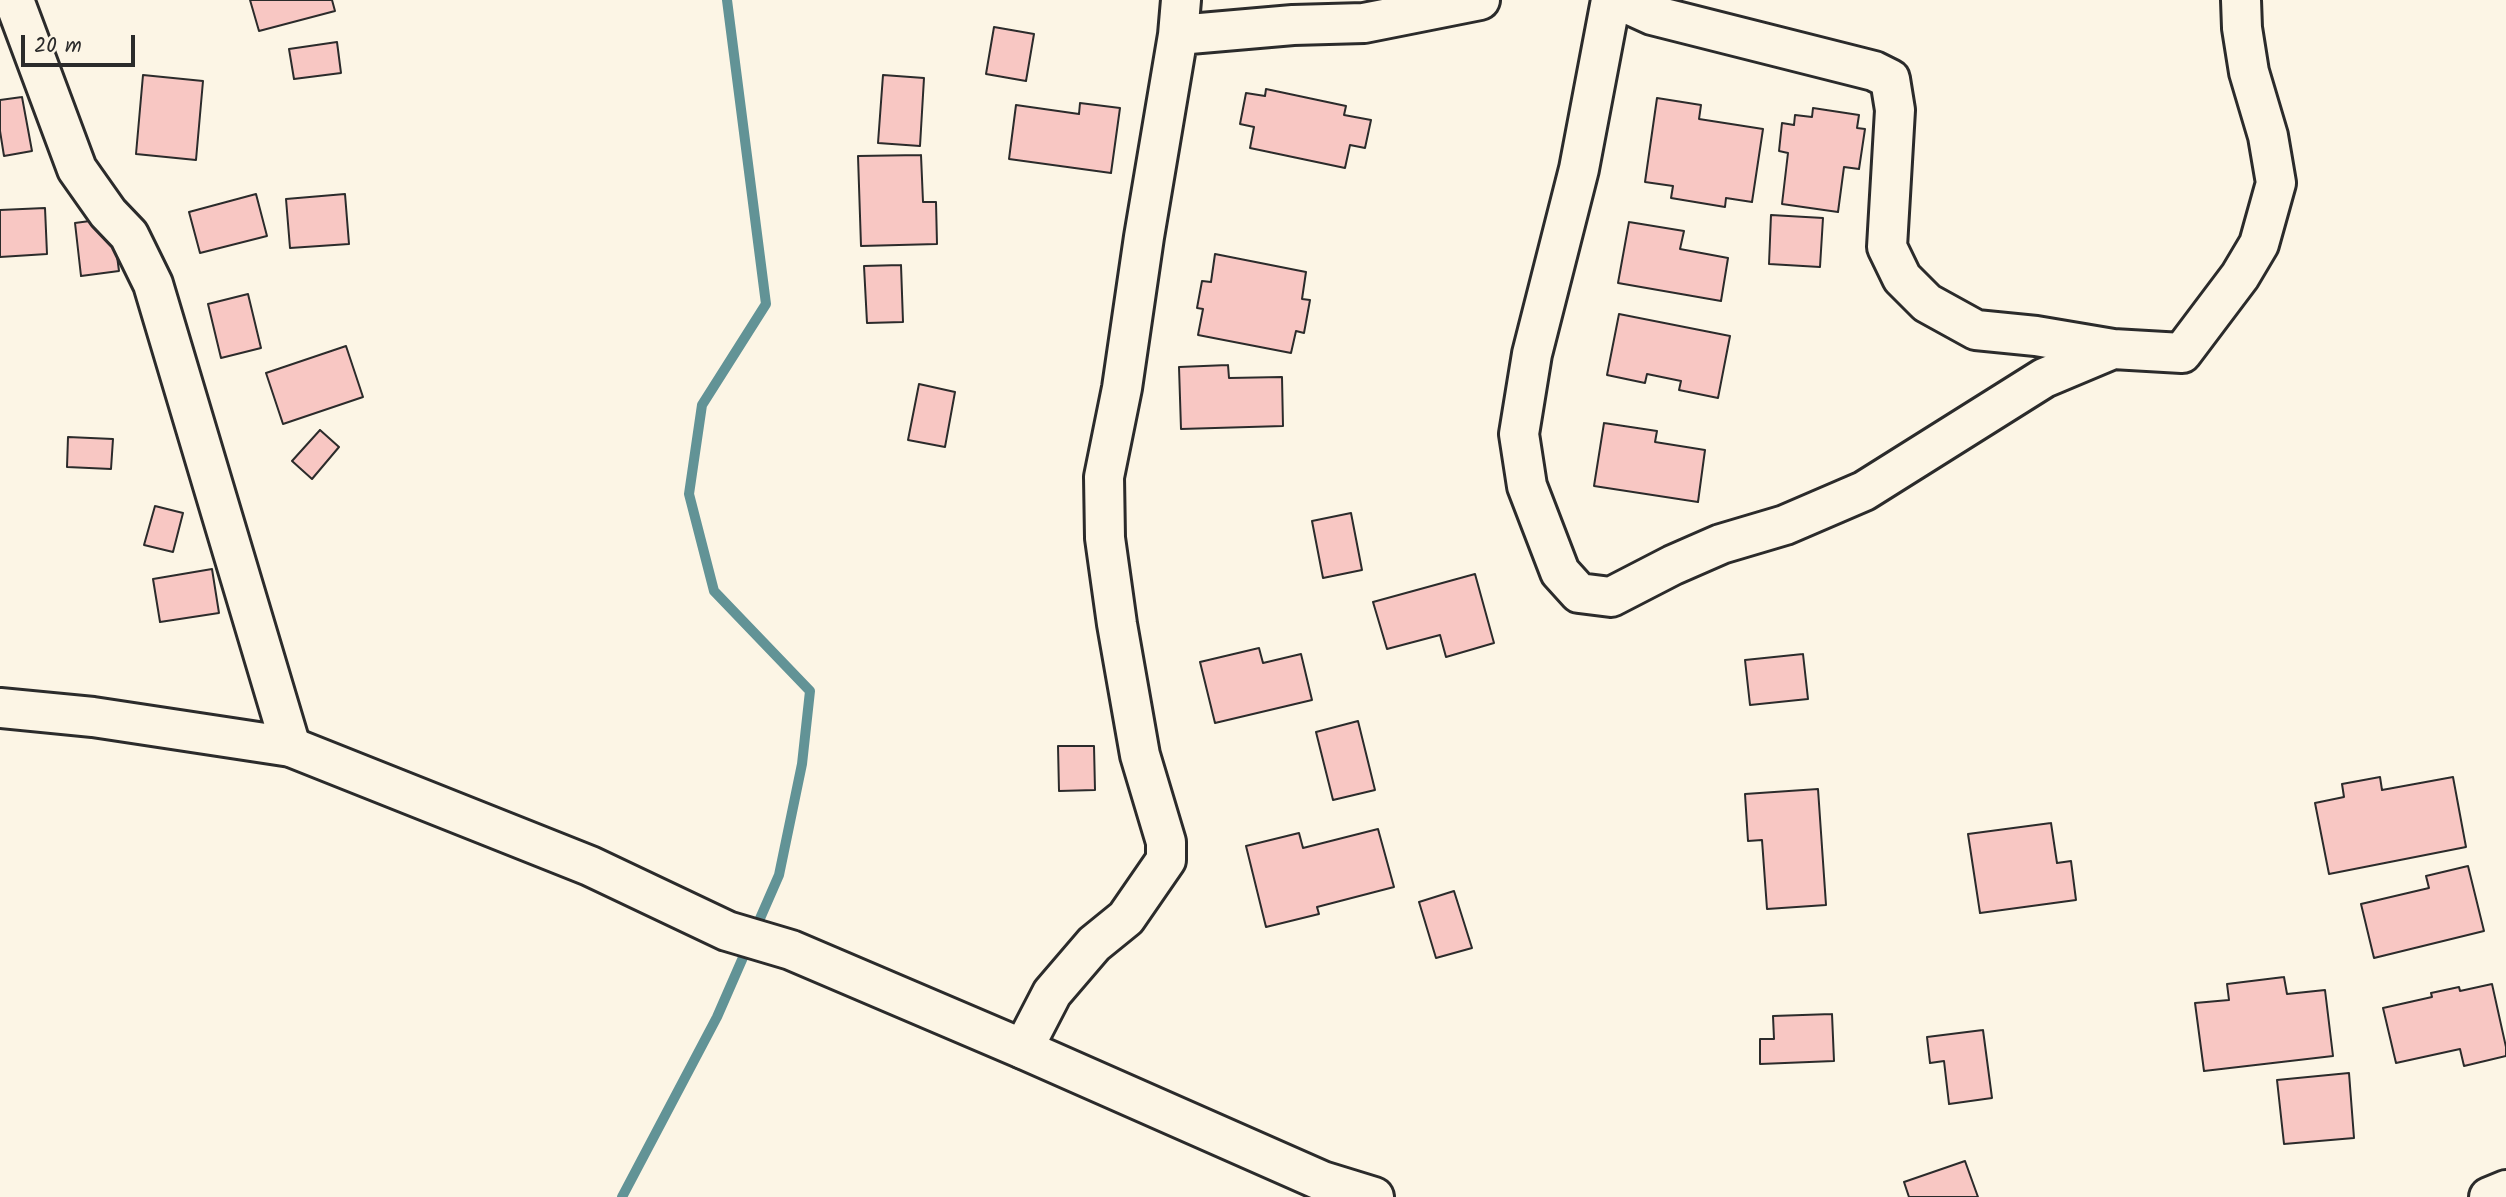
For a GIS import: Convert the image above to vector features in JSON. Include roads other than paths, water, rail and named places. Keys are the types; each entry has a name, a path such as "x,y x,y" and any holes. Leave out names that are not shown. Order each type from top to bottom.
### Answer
{"street":[{"path":"14,0 77,169 108,213 129,235 153,284 291,747"},
{"path":"1023,1049 1052,993 1094,944 1126,918 1166,860 1166,842 1140,755 1117,624 1105,538 1104,477 1122,388 1180,17 1293,25 1364,23 1480,0"},
{"path":"1611,0 1579,169 1532,354 1519,435 1527,486 1560,572 1579,593 1611,597 1721,544 1785,525 1864,491 2045,378 2113,349"},
{"path":"1619,0 1652,15 1874,71 1890,79 1895,110 1887,247 1902,278 1927,303 1976,330 2036,336 2113,349 2182,353 2240,276 2259,244 2276,183 2268,136 2249,72 2241,0"},
{"path":"0,708 93,717 291,747 590,866 727,931 791,950 1322,1181 1374,1197"},
{"path":"2489,1197 2506,1190"}],"waterway":[{"path":"622,1197 717,1017 779,875 802,764 810,691 714,591 689,494 702,405 766,304 727,0"}]}
